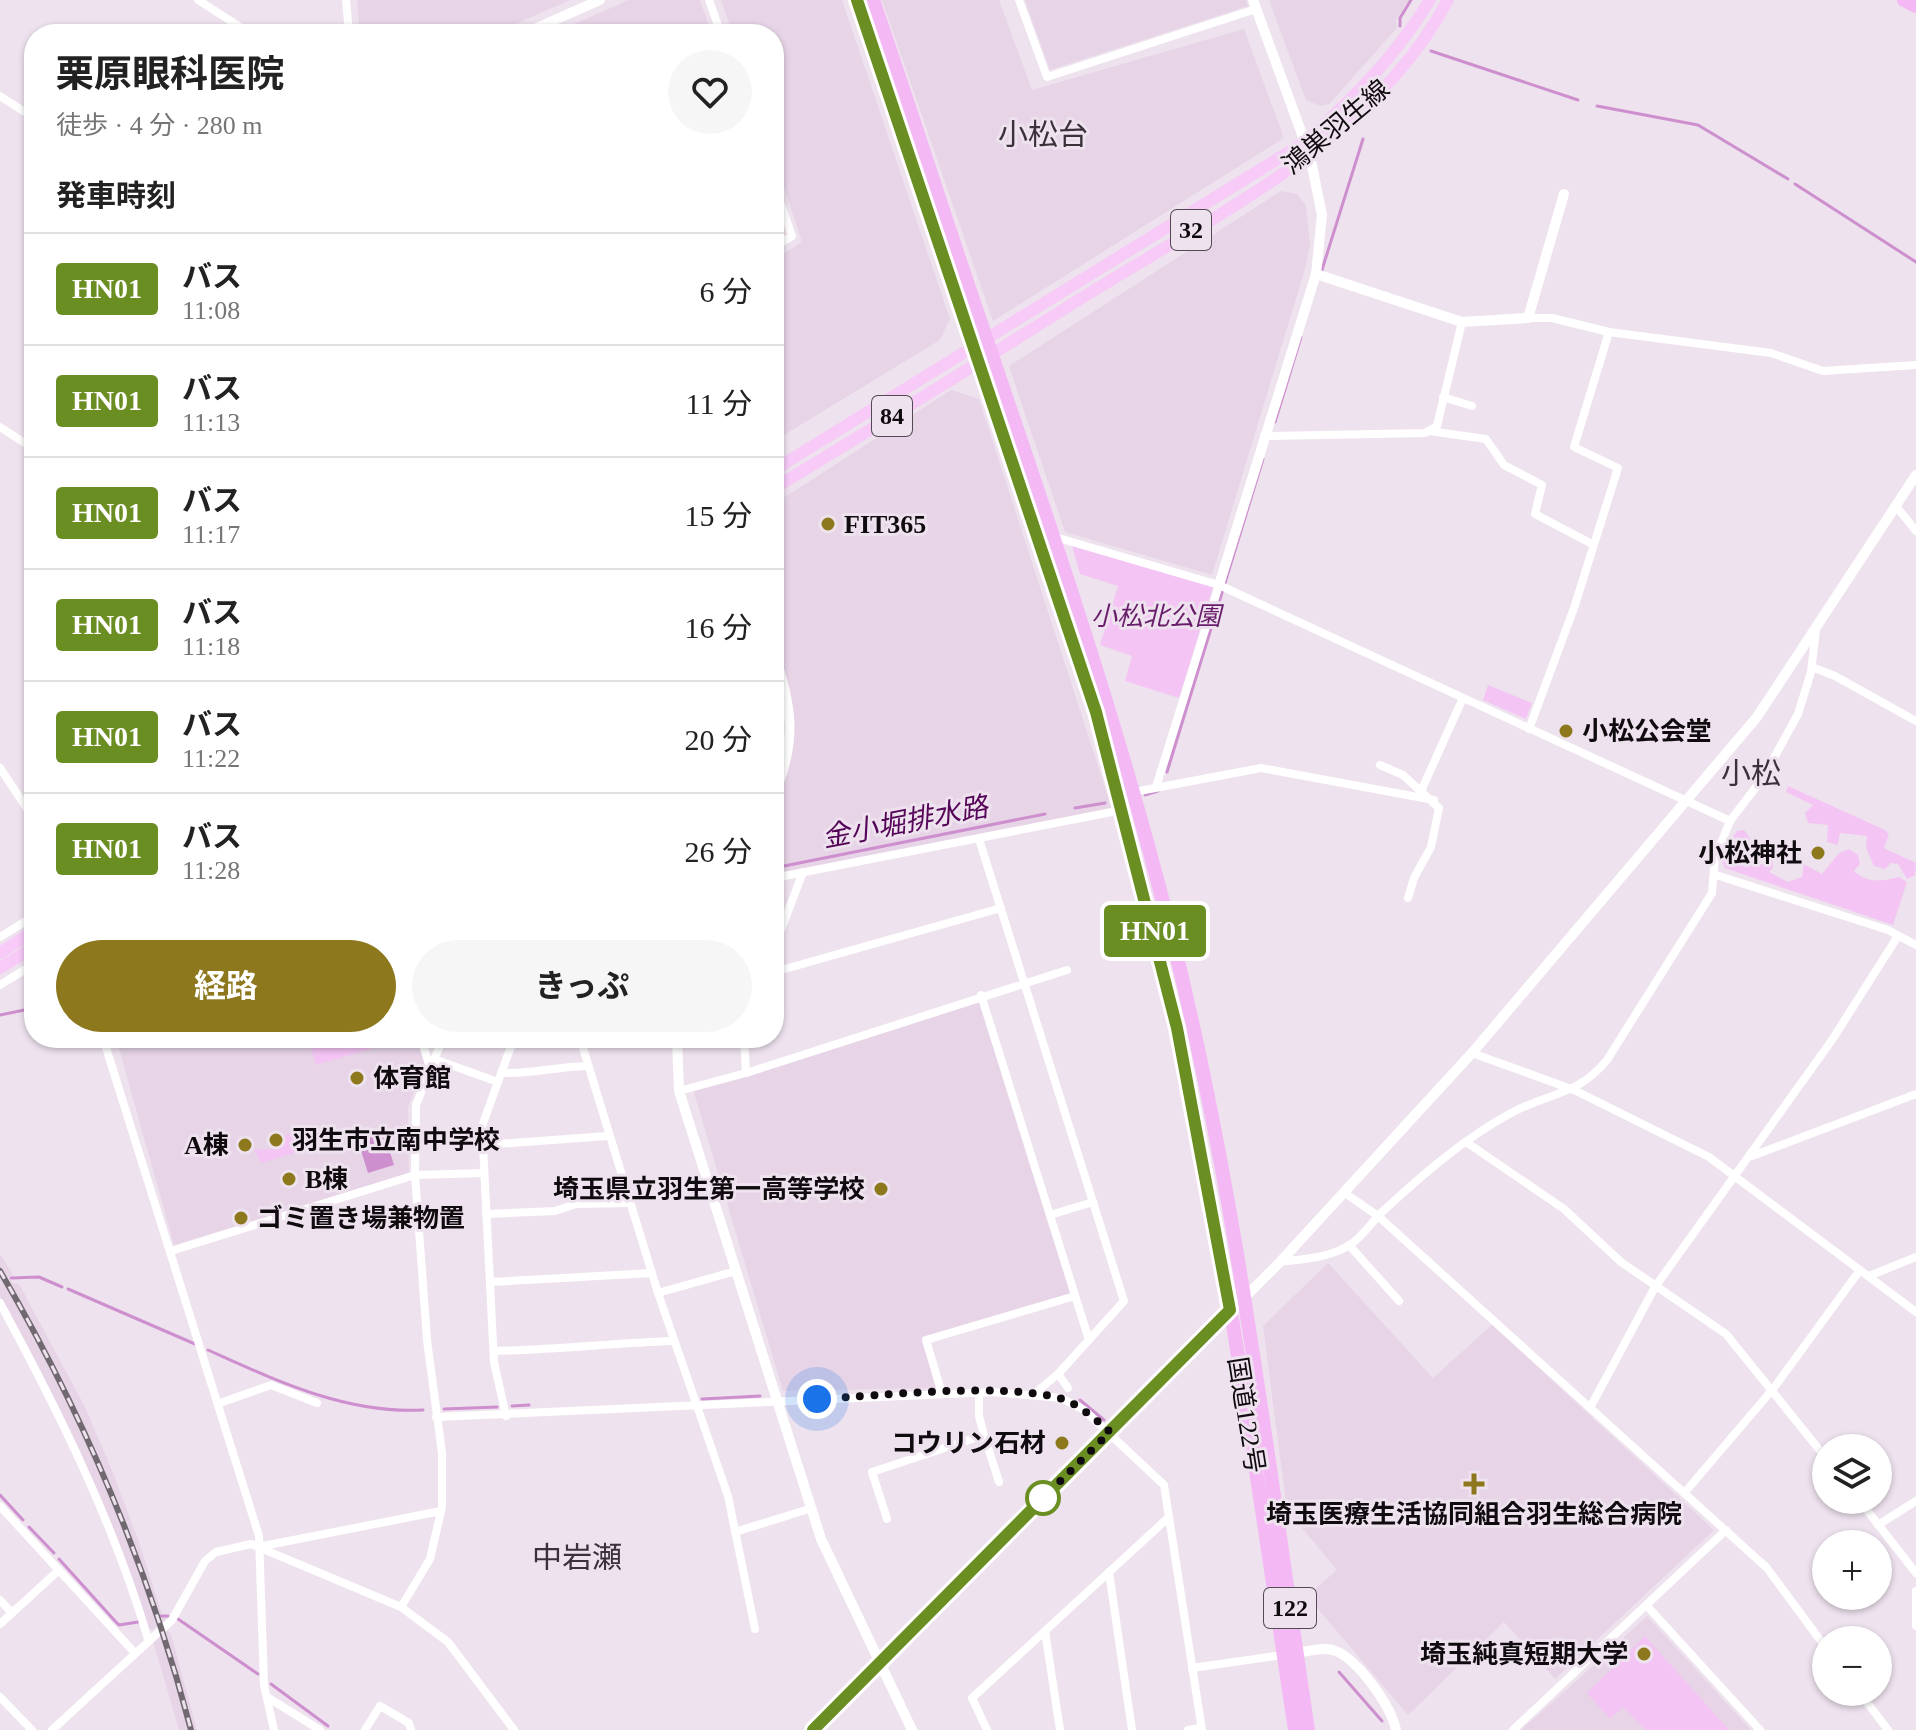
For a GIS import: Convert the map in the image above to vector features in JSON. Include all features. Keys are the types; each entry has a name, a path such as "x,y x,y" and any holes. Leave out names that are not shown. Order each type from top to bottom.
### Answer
{"highway":[{"name":"国道122号","path":"857,0 980,343 1055,537 1134,792 1195,1039 1243,1299 1290,1654 1295,1730"},
{"name":"国道122号","path":"873,0 980,343"},
{"path":"1904,0 1916,6"},
{"name":"国道122号","path":"986,358 1096,712 1177,1028 1290,1654 1308,1730"}],"main road":[{"name":"鴻巣羽生線","path":"980,343 1305,142 1365,87 1400,46 1430,0"},
{"name":"鴻巣羽生線","path":"986,358 1310,156 1403,70 1431,32 1448,0"},
{"name":"84","path":"784,464 980,343"},
{"name":"84","path":"784,482 986,358"},
{"path":"0,953 24,937"},
{"path":"0,968 24,953"}],"street":[{"path":"198,0 235,24"},
{"path":"346,0 348,24"},
{"path":"546,24 600,0"},
{"path":"709,0 717,24"},
{"path":"1019,0 1047,77 1255,4 1310,156 1322,215 1316,274 1156,787"},
{"path":"0,96 24,112"},
{"path":"1528,318 1564,194"},
{"path":"784,213 792,236 784,241"},
{"path":"1316,274 1462,322 1552,318 1609,332 1771,353 1823,371 1916,365"},
{"path":"1428,431 1437,426 1462,322"},
{"path":"1529,729 1574,608 1618,468 1574,447 1609,332"},
{"path":"1443,397 1472,406"},
{"path":"0,427 24,443"},
{"path":"1264,436 1428,431 1486,439 1504,465 1542,485 1535,514 1592,544"},
{"path":"813,1730 878,1661 1280,1262 1472,1053 1757,717 1916,475"},
{"path":"1896,506 1916,531"},
{"path":"1055,537 1219,585 1730,821"},
{"path":"1280,1262 1323,1256 1349,1245 1378,1216 1466,1142 1545,1096 1574,1090 1591,1079 1607,1060 1712,893 1716,875 1715,858 1730,821 1782,746 1798,714 1812,667 1816,630"},
{"path":"1812,667 1835,676 1916,721"},
{"path":"784,684 791,707 788,754 784,762"},
{"path":"1422,789 1463,698"},
{"path":"1380,765 1403,775 1422,789 1439,808 1431,847 1414,878 1408,898"},
{"path":"0,768 24,801"},
{"path":"1134,792 1261,768 1434,800"},
{"path":"784,876 1122,810"},
{"path":"979,839 1124,1301 1058,1374 1034,1394"},
{"path":"784,922 803,872"},
{"path":"1716,875 1898,936 1916,945"},
{"path":"784,969 1001,908"},
{"path":"0,937 24,922"},
{"path":"1591,1406 1655,1287 1750,1156 1898,936"},
{"path":"0,985 24,970"},
{"path":"679,1091 746,1073 981,995 1067,970"},
{"path":"981,995 1089,1340"},
{"path":"106,1048 220,1403 262,1546 267,1697 274,1730"},
{"path":"425,1048 432,1063"},
{"path":"401,1607 430,1559 441,1511 442,1453 436,1417 415,1175 416,1105 439,1048"},
{"path":"506,1416 494,1351 482,1126 510,1048"},
{"path":"582,1048 694,1406 728,1496 755,1629"},
{"path":"677,1048 679,1091 821,1539 912,1730"},
{"path":"745,1048 746,1073"},
{"path":"1472,1053 1574,1090 1709,1157 1916,1312"},
{"path":"432,1063 500,1078 554,1068 586,1066"},
{"path":"1750,1156 1916,1094"},
{"path":"483,1145 608,1136"},
{"path":"1466,1142 1564,1209 1621,1262 1726,1334 1812,1440"},
{"path":"171,1251 415,1175 484,1173"},
{"path":"1345,1193 1378,1216 1686,1491 1767,1568 1812,1629"},
{"path":"1050,1215 1093,1202"},
{"path":"486,1214 555,1211 576,1204 629,1203"},
{"path":"1349,1245 1399,1301"},
{"path":"1869,1276 1916,1257"},
{"path":"1686,1491 1773,1389 1860,1270"},
{"path":"658,1293 736,1271"},
{"path":"490,1282 652,1273"},
{"path":"942,1394 926,1340 1075,1296"},
{"path":"0,1303 36,1369 113,1539 148,1639"},
{"path":"494,1351 573,1350 602,1343 673,1341"},
{"path":"1058,1374 1068,1388"},
{"path":"220,1403 271,1385 317,1403"},
{"path":"979,1393 979,1416 999,1482"},
{"path":"436,1417 942,1394 1034,1394 1061,1398 1084,1410 1164,1485 1201,1729 1188,1730"},
{"path":"887,1519 872,1472 984,1435"},
{"path":"1878,1525 1916,1501"},
{"path":"0,1506 134,1652"},
{"path":"735,1532 812,1508"},
{"path":"52,1730 172,1620 205,1561 229,1548 262,1546 441,1511"},
{"path":"1870,1514 1916,1573"},
{"path":"987,1730 972,1698 1169,1517"},
{"path":"1513,1730 1726,1530"},
{"path":"262,1546 401,1607 448,1642 514,1730"},
{"path":"0,1624 59,1570"},
{"path":"1109,1572 1132,1730"},
{"path":"1916,1591 1916,1626"},
{"path":"0,1600 12,1613"},
{"path":"1647,1606 1760,1730"},
{"path":"1045,1631 1060,1730"},
{"path":"1192,1668 1326,1649 1347,1659 1384,1700 1396,1730"},
{"path":"0,1697 32,1730"},
{"path":"267,1697 320,1730"},
{"path":"365,1730 380,1706 409,1723 411,1730"},
{"path":"1870,1706 1888,1730"}],"shaded area":[{"path":"357,0 570,0 516,24 359,24"},
{"path":"629,0 700,0 708,24 574,24"},
{"path":"721,0 842,0 950,319 940,340 784,435 784,254 802,242 784,188 784,24 729,24"},
{"path":"882,0 999,0 1032,90 1244,29 1284,138 993,321"},
{"path":"1025,0 1246,0 1248,6 1050,70"},
{"path":"1269,0 1409,0 1396,20 1397,28 1329,104 1320,106 1306,100"},
{"path":"1281,191 1297,194 1306,206 1310,244 1212,575 1065,532 1009,366"},
{"path":"951,390 979,399 1113,812 784,876 784,498"},
{"name":"埼玉県立羽生第一高等学校","path":"982,998 1071,1293 922,1337 937,1388 783,1391 692,1086"},
{"name":"羽生市立南中学校","path":"119,1048 425,1048 428,1056 408,1107 409,1173 174,1245"},
{"path":"383,1130 394,1165 368,1173 357,1138"},
{"path":"0,1254 13,1275 8,1277 19,1284 86,1409 111,1468 138,1539 160,1615 167,1618 152,1630 148,1629 51,1393 0,1296"},
{"name":"埼玉医療生活協同組合羽生総合病院","path":"1328,1263 1433,1378 1492,1325 1714,1530 1555,1679 1504,1622 1408,1715 1307,1596 1337,1570 1287,1510 1263,1326"},
{"name":"埼玉純真短期大学","path":"1647,1616 1751,1730 1521,1730 1563,1693"},
{"path":"168,1631 197,1730 179,1730 153,1641"}],"green space":[{"name":"小松北公園","path":"1071,542 1213,587 1179,698 1125,681 1132,656 1100,645 1118,586 1080,574"},
{"path":"1488,685 1532,703 1526,719 1483,700"},
{"path":"1788,786 1885,830 1889,834 1884,848 1916,863 1915,875 1907,879 1898,864 1891,863 1885,869 1874,866 1866,848 1867,836 1840,833 1838,845 1827,842 1828,825 1808,823 1805,813 1813,805 1786,792"},
{"path":"1744,830 1750,838 1740,856 1758,865 1773,861 1769,872 1788,882 1802,877 1804,864 1822,874 1839,853 1849,849 1858,855 1860,864 1854,871 1859,875 1875,880 1899,877 1907,882 1893,925 1725,868 1721,858 1737,831"},
{"path":"311,1048 374,1048 316,1065"},
{"path":"289,1134 302,1151 261,1163 254,1150 276,1149 274,1139"},
{"path":"1645,1636 1729,1730 1646,1730 1623,1707 1610,1719 1587,1693"}],"waterway":[{"path":"1400,26 1400,18 1411,0"},
{"path":"1431,51 1578,100"},
{"path":"1597,106 1698,125 1788,179"},
{"path":"1321,273 1363,139"},
{"path":"1795,184 1916,262"},
{"path":"1275,422 1301,337"},
{"path":"1167,772 1263,459"},
{"name":"金小堀排水路","path":"1145,795 1158,791"},
{"name":"金小堀排水路","path":"1075,808 1105,803"},
{"name":"金小堀排水路","path":"784,866 1045,814"},
{"name":"金小堀排水路","path":"0,1015 24,1010"},
{"path":"11,1278 39,1277 62,1287"},
{"path":"68,1289 195,1344"},
{"path":"208,1350 286,1384 339,1401 394,1410 423,1410"},
{"path":"702,1399 760,1396"},
{"path":"1080,1400 1104,1420"},
{"path":"512,1406 529,1405"},
{"path":"444,1409 497,1407"},
{"path":"0,1495 23,1520"},
{"path":"29,1527 54,1553"},
{"path":"59,1559 119,1625 138,1622"},
{"path":"161,1616 168,1616"},
{"path":"178,1619 258,1674"},
{"path":"1339,1672 1382,1721"},
{"path":"271,1684 328,1726"}],"railway":[{"path":"0,1271 59,1381 111,1494 155,1611 191,1730"}],"bus line":[{"name":"HN01","path":"813,1730 878,1661 1230,1310 1177,1028 1157,939 1096,712 857,0"}],"place":[{"name":"FIT365","path":"828,524"},
{"name":"小松公会堂","path":"1566,731"},
{"name":"小松神社","path":"1818,853"},
{"name":"体育館","path":"357,1078"},
{"name":"羽生市立南中学校","path":"276,1140"},
{"name":"A棟","path":"245,1145"},
{"name":"B棟","path":"289,1179"},
{"name":"埼玉県立羽生第一高等学校","path":"881,1189"},
{"name":"ゴミ置き場兼物置","path":"241,1218"},
{"name":"コウリン石材","path":"1062,1443"},
{"name":"埼玉医療生活協同組合羽生総合病院","path":"1474,1484"},
{"name":"埼玉純真短期大学","path":"1644,1654"}],"district":[{"name":"小松台","path":"1043,134"},
{"name":"小松","path":"1751,773"},
{"name":"中岩瀬","path":"577,1557"}],"route":[{"path":"817,1399 993,1392 1061,1398 1084,1410 1110,1432 1037,1504 1043,1498"}]}
